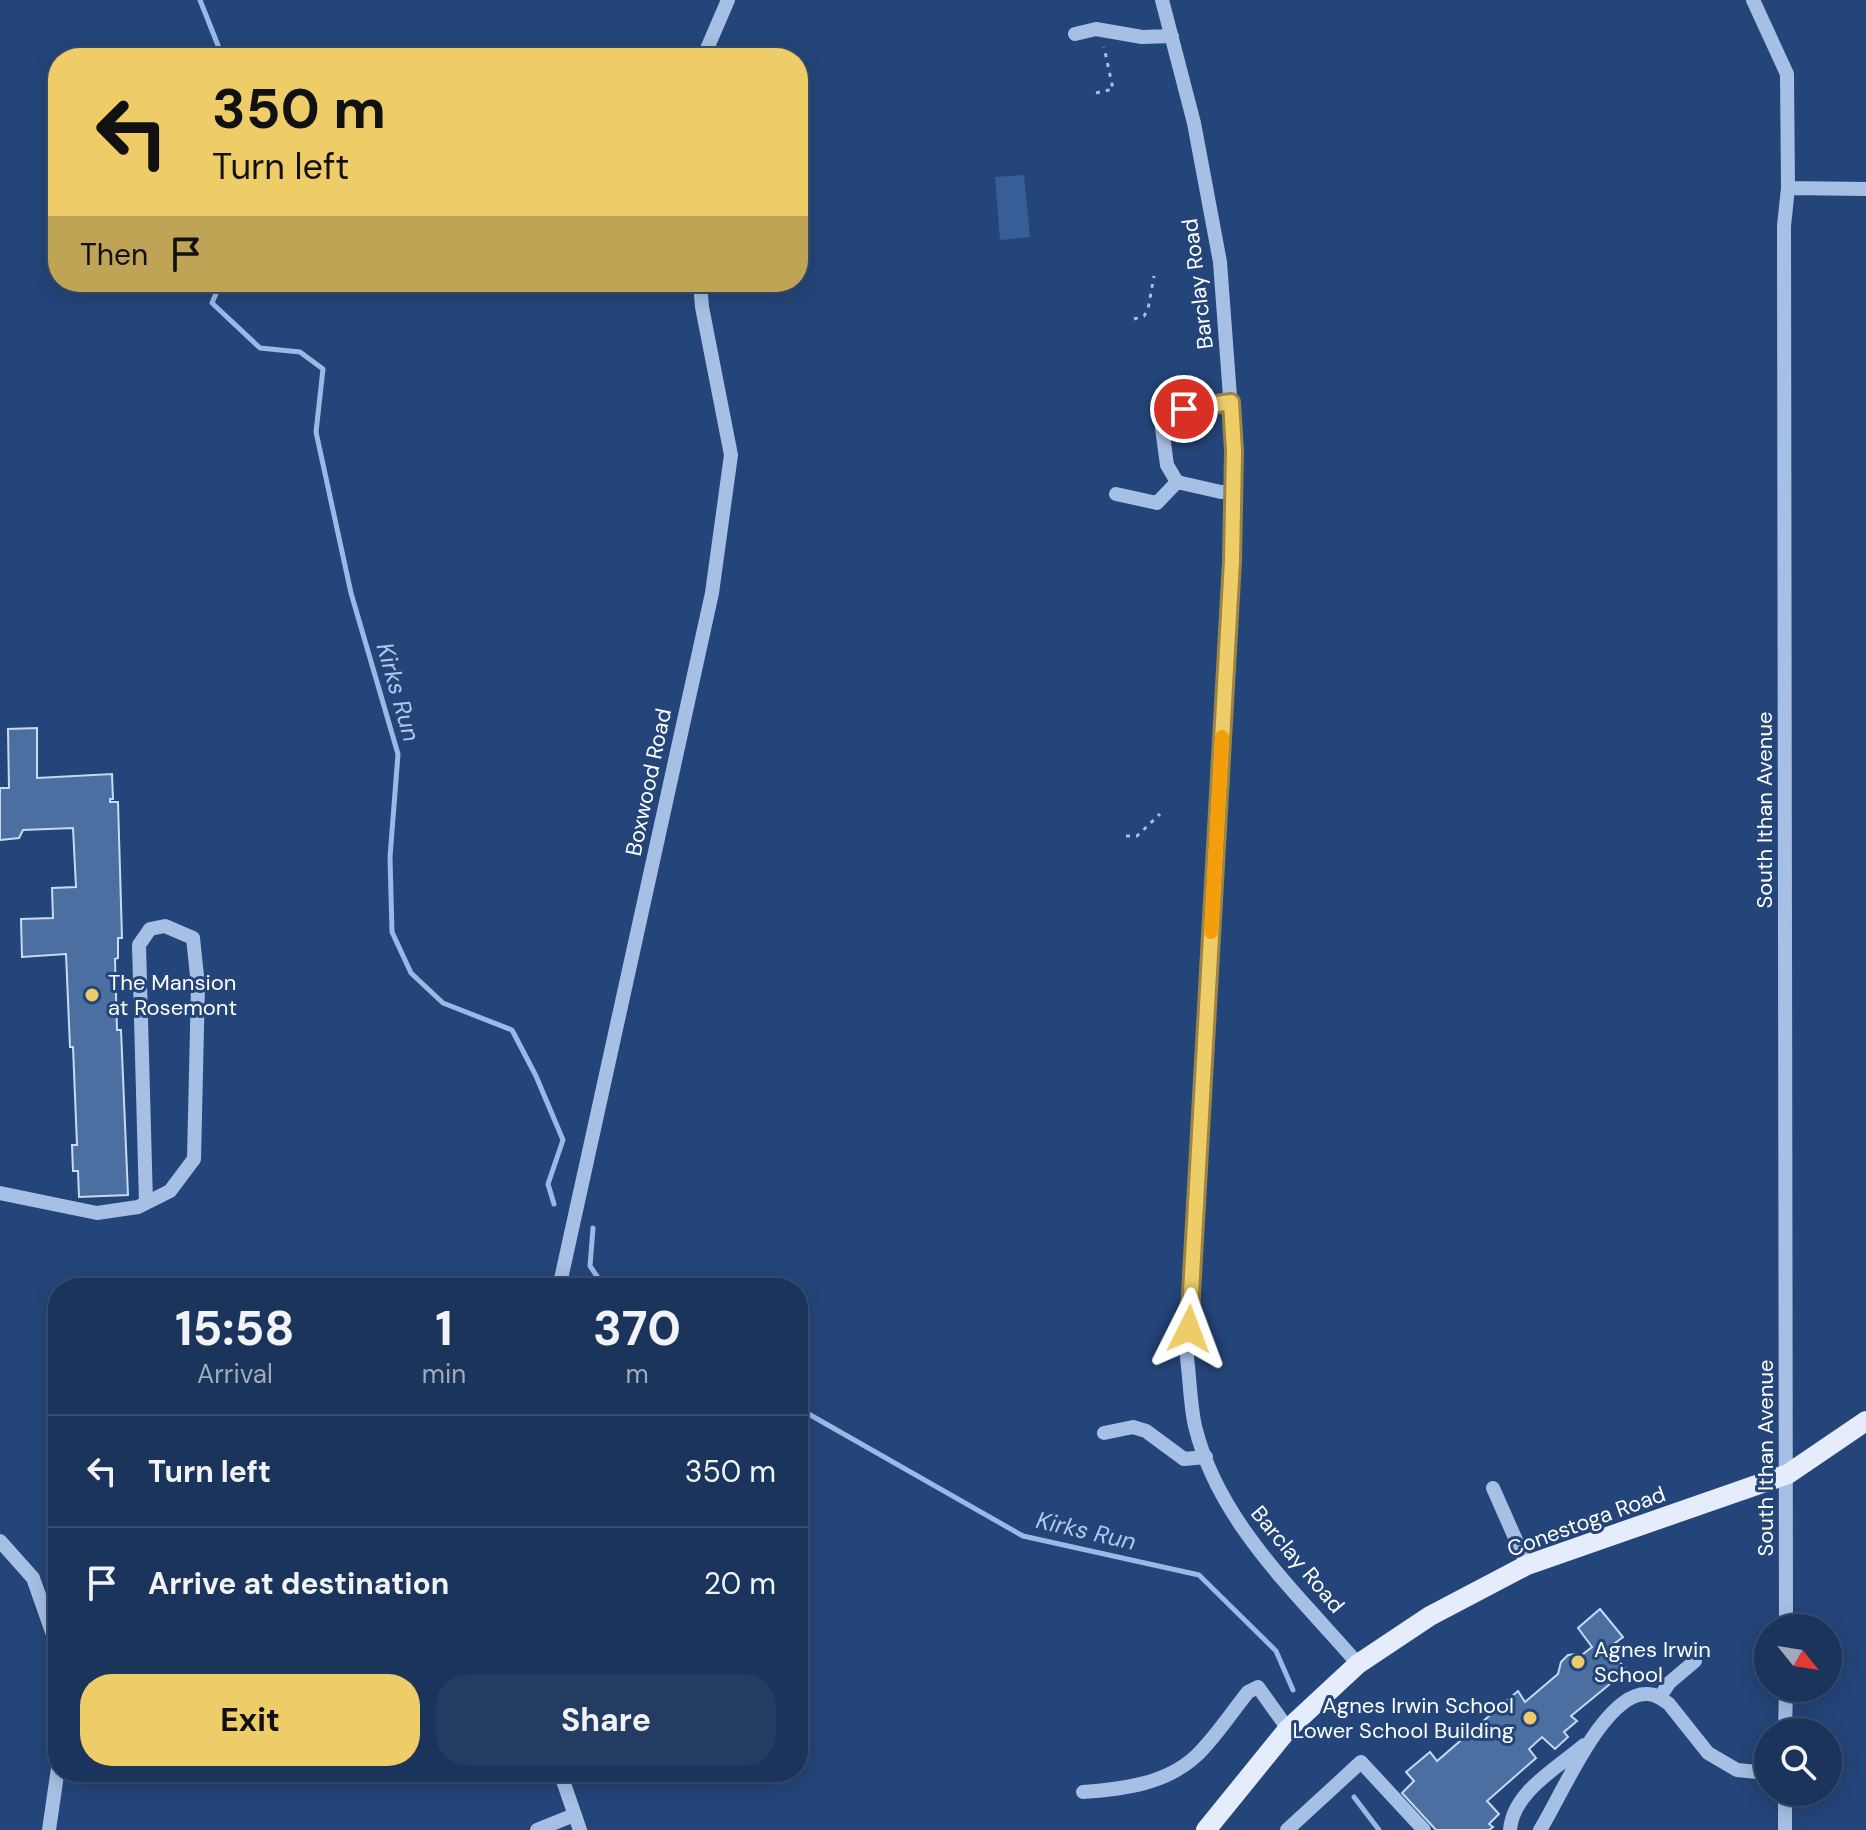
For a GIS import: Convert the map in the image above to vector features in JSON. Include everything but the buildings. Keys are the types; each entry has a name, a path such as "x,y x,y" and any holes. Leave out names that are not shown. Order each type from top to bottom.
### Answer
{"main road":[{"name":"Conestoga Road","path":"1206,1830 1288,1729 1358,1664 1430,1616 1527,1565 1788,1474 1866,1421"}],"street":[{"path":"707,48 728,0"},
{"name":"Barclay Road","path":"1162,0 1194,123 1220,262 1231,402 1233,492 1224,712 1187,1358 1195,1426 1234,1518 1358,1664"},
{"name":"South Ithan Avenue","path":"1753,0 1787,74 1788,188 1784,226 1786,1614"},
{"path":"1075,34 1100,30 1142,37 1172,36"},
{"path":"1788,188 1866,189"},
{"name":"Boxwood Road","path":"561,1278 712,593 731,455 701,292"},
{"path":"1231,402 1184,409 1162,428 1167,465 1177,482 1233,492"},
{"path":"1116,494 1157,503 1177,482"},
{"path":"0,1193 97,1213 138,1207 146,1203 170,1191 194,1159 198,985 193,938 165,926 150,929 139,945 146,1203"},
{"path":"1104,1433 1133,1427 1146,1431 1184,1459 1206,1457"},
{"path":"1493,1488 1527,1565"},
{"path":"0,1541 33,1578 48,1621"},
{"path":"1660,1697 1669,1683 1695,1661"},
{"path":"1083,1792 1162,1779 1196,1757 1248,1692 1258,1687 1288,1729"},
{"path":"1540,1830 1590,1740 1613,1710 1643,1693 1660,1697 1669,1704 1708,1753 1737,1770 1754,1772"},
{"path":"1510,1830 1511,1815 1519,1801 1590,1740"},
{"path":"1287,1830 1361,1762 1424,1830"},
{"path":"49,1830 56,1782"},
{"path":"563,1782 580,1830"},
{"path":"1785,1806 1785,1830"},
{"path":"537,1830 574,1815"}],"path":[{"path":"1096,93 1113,89 1100,30"},
{"path":"1134,319 1144,316 1148,309 1154,276"},
{"path":"1126,836 1137,836 1160,814"}],"shaded area":[{"path":"1024,175 1030,237 1000,240 995,177"}],"waterway":[{"name":"Kirks Run","path":"200,0 219,48"},
{"name":"Kirks Run","path":"217,292 212,303 260,348 300,352 323,369 316,432 351,593 398,754 390,857 392,932 411,973 443,1003 512,1030 536,1076 563,1140 548,1184 554,1204"},
{"name":"Kirks Run","path":"593,1228 590,1266 598,1278"},
{"name":"Kirks Run","path":"808,1414 1023,1536 1199,1575 1276,1651 1293,1690"},
{"name":"Kirks Run","path":"1354,1797 1379,1830"}],"slow traffic":[{"path":"1211,932 1222,737"}],"place":[{"name":"The Mansion at Rosemont","path":"92,995"},
{"name":"Agnes Irwin School","path":"1578,1662"},
{"name":"Agnes Irwin School Lower School Building","path":"1530,1718"}],"route":[{"path":"1184,409 1231,402 1234,451 1232,561 1189,1329"}]}
